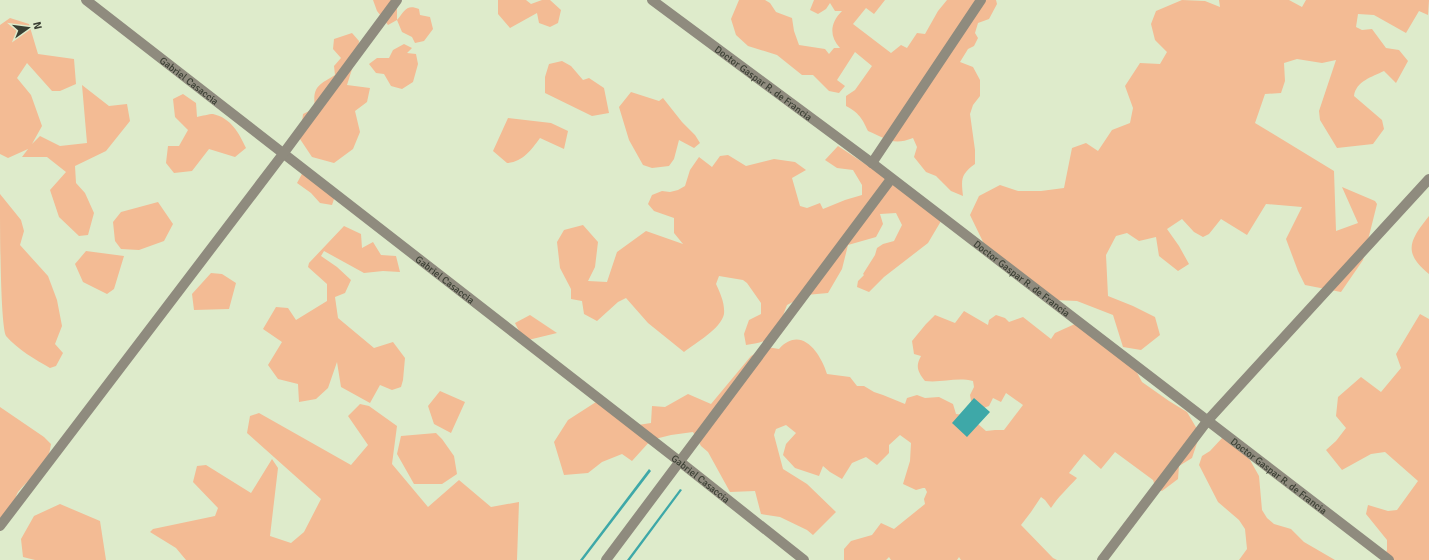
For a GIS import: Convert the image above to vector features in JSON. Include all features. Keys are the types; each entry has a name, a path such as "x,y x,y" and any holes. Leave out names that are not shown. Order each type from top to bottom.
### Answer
{"street":[{"name":"Gabriel Casaccia","path":"86,0 804,560"},
{"path":"0,526 283,154 397,0"},
{"name":"Doctor Gaspar R. de Francia","path":"652,0 872,164 1389,560"},
{"path":"872,164 981,0"},
{"path":"606,560 891,179"},
{"path":"1102,560 1208,420 1429,179"}],"shaded area":[{"path":"373,0 397,0 397,20 388,25 377,11"},
{"path":"498,0 526,0 531,4 542,0 550,0 561,10 558,23 550,27 539,23 537,13 510,28 498,14"},
{"path":"739,0 765,0 770,3 776,12 792,18 794,31 799,45 825,49 829,54 834,48 840,48 834,39 832,30 835,20 842,11 835,11 830,3 826,9 818,14 810,10 814,0 885,0 874,14 866,8 853,24 891,53 901,45 907,48 917,33 925,34 938,11 947,0 996,0 997,4 989,19 978,23 975,33 978,38 974,46 968,49 960,62 973,67 980,80 980,96 973,105 970,114 975,150 975,164 963,177 963,196 951,191 936,176 926,172 914,157 917,147 913,138 895,141 885,139 868,131 860,116 846,106 846,96 855,90 872,66 855,52 837,80 845,86 839,93 829,91 813,75 802,75 777,55 748,46 736,35 731,19"},
{"path":"1182,0 1205,1 1220,7 1219,0 1289,0 1302,7 1306,0 1429,0 1428,15 1419,11 1406,33 1374,15 1358,14 1356,27 1362,30 1372,29 1386,48 1399,50 1408,61 1396,83 1384,71 1365,80 1355,91 1354,96 1382,120 1384,129 1373,144 1337,148 1320,120 1319,111 1336,60 1322,63 1297,59 1284,63 1285,81 1281,93 1265,94 1255,123 1334,171 1336,231 1358,223 1342,187 1375,201 1377,204 1363,260 1341,292 1305,285 1298,271 1286,239 1302,207 1266,204 1247,235 1221,219 1209,234 1203,237 1194,232 1182,219 1167,229 1189,264 1178,271 1159,256 1156,237 1139,241 1127,233 1116,236 1106,255 1108,296 1155,317 1160,335 1141,350 1123,347 1113,315 1077,301 1054,300 986,248 970,215 979,196 1000,185 1018,191 1041,191 1064,188 1072,148 1086,143 1098,151 1112,130 1130,123 1133,108 1125,86 1140,63 1160,64 1167,52 1155,40 1151,24 1156,11"},
{"path":"411,7 419,9 420,15 430,17 433,29 424,41 415,43 412,37 402,32 397,20 408,8"},
{"path":"10,18 29,24 38,54 74,59 76,84 60,91 52,91 27,63 17,78 31,95 42,126 32,144 40,136 60,146 87,143 82,85 109,106 127,104 130,121 106,151 75,166 76,183 85,193 94,213 88,235 79,236 59,217 50,190 66,172 47,157 22,157 28,149 8,158 0,154 0,25"},
{"path":"352,33 359,41 358,50 347,85 370,88 367,102 355,111 360,132 353,149 334,163 312,157 300,139 303,114 315,108 314,101 318,87 335,75 334,66 341,58 333,49 334,39"},
{"path":"404,44 412,48 407,53 416,54 418,64 413,82 402,89 391,86 384,74 376,73 369,64 377,58 389,58 393,50"},
{"path":"562,61 571,66 583,80 589,78 604,88 609,113 592,116 545,93 545,77 549,64"},
{"path":"631,92 659,101 663,98 682,122 695,135 700,143 694,148 679,140 674,159 669,166 652,168 643,165 629,140 619,107"},
{"path":"183,94 196,103 197,117 213,114 230,123 234,127 246,148 235,157 209,149 192,171 174,173 166,163 168,146 179,146 188,130 175,117 173,99"},
{"path":"508,118 551,123 568,131 564,149 540,138 526,155 518,160 507,163 493,151"},
{"path":"838,146 944,216 928,243 884,277 869,292 857,287 858,281 864,275 863,274 875,255 877,248 883,244 894,241 902,225 896,213 880,214 883,224 876,237 848,245 842,269 828,293 806,295 787,305 775,333 768,339 760,342 746,345 744,334 749,320 761,314 761,303 747,283 743,280 719,276 716,284 724,306 722,320 713,330 684,352 648,323 626,298 618,302 597,321 584,314 582,301 571,299 571,289 560,268 557,242 564,230 583,225 598,242 595,267 588,281 607,282 617,252 646,231 683,244 674,233 674,218 654,211 648,204 652,195 662,191 670,192 678,190 685,186 690,170 699,157 712,167 720,156 728,155 746,166 774,159 795,162 806,170 792,178 800,206 807,208 820,203 823,209 862,195 862,185 853,170 837,168 825,160"},
{"path":"303,172 335,196 332,205 320,203 311,193 297,183"},
{"path":"0,194 21,220 24,231 20,245 48,276 57,300 62,326 55,344 63,353 56,366 50,368 21,350 6,336 1,292"},
{"path":"158,202 173,224 164,241 139,250 121,249 115,241 113,222 121,212"},
{"path":"1429,216 1429,274 1415,259 1412,252 1412,246 1417,232"},
{"path":"344,226 361,234 362,248 373,242 381,255 396,256 400,272 383,271 364,273 324,251 321,256 337,267 351,280 345,293 335,297 338,318 374,348 393,342 405,358 403,380 401,387 392,390 380,385 370,403 341,387 337,362 328,388 316,399 299,402 298,384 278,379 268,365 282,342 263,329 276,307 288,308 296,320 327,301 327,284 308,267 309,263"},
{"path":"86,251 124,256 114,289 107,294 83,282 75,264"},
{"path":"211,273 222,274 236,283 229,309 194,310 192,294"},
{"path":"964,311 988,325 989,320 996,315 1005,318 1009,322 1023,317 1051,339 1055,333 1077,323 1133,365 1142,382 1187,412 1200,434 1192,458 1179,466 1178,479 1162,491 1156,489 1153,480 1115,452 1101,469 1084,454 1069,473 1077,478 1051,508 1041,497 1021,525 1053,558 1057,560 961,560 959,557 957,560 891,560 889,557 886,560 844,560 844,549 851,541 872,535 881,523 894,529 925,504 924,499 927,492 925,488 916,490 903,484 910,461 911,443 900,435 889,445 889,453 877,465 866,457 852,463 842,479 823,466 819,476 795,468 783,455 786,444 796,433 786,425 776,429 774,435 783,469 807,484 836,512 813,535 807,530 780,517 761,514 755,491 730,492 708,452 701,446 693,432 651,440 632,461 622,454 602,462 588,473 564,475 554,442 568,420 596,402 638,425 651,423 652,406 665,407 688,394 711,404 751,356 767,347 779,349 787,342 795,340 809,344 815,350 820,357 827,374 850,377 857,386 864,386 874,392 905,404 907,398 917,395 925,398 939,397 953,404 956,414 973,416 978,424 986,431 1004,430 1023,405 1006,393 1001,402 993,398 989,406 978,410 972,406 970,395 974,387 973,381 925,381 918,369 918,363 921,356 914,354 912,341 935,315 955,323"},
{"path":"1420,314 1429,319 1429,560 1383,560 1387,550 1387,540 1366,514 1368,505 1388,511 1397,510 1418,481 1385,452 1371,454 1342,470 1326,450 1336,441 1346,428 1336,416 1338,397 1361,377 1381,392 1401,368 1396,354"},
{"path":"530,315 557,333 524,341 515,323"},
{"path":"440,391 465,402 451,433 434,424 428,406"},
{"path":"360,404 369,406 397,426 392,464 428,507 459,480 491,507 519,502 517,560 186,560 176,548 150,532 153,529 215,516 218,508 193,482 197,466 206,465 251,493 272,459 278,468 270,536 291,543 304,532 321,499 247,433 250,416 259,413 351,465 368,445 348,416"},
{"path":"0,407 44,437 51,444 43,466 18,492 12,510 0,518"},
{"path":"436,433 454,456 457,474 442,484 414,484 397,454 401,436"},
{"path":"1223,437 1239,446 1250,460 1259,476 1262,510 1267,518 1274,524 1291,529 1304,542 1335,560 1239,560 1247,549 1245,529 1239,520 1218,502 1199,465 1202,456 1210,451"},
{"path":"60,504 100,521 106,560 35,560 23,557 21,539 34,516"}],"water":[{"path":"974,398 990,412 967,437 952,423"},
{"path":"649,469 651,471 583,560 580,560"},
{"path":"680,489 682,490 630,560 627,560"}]}
